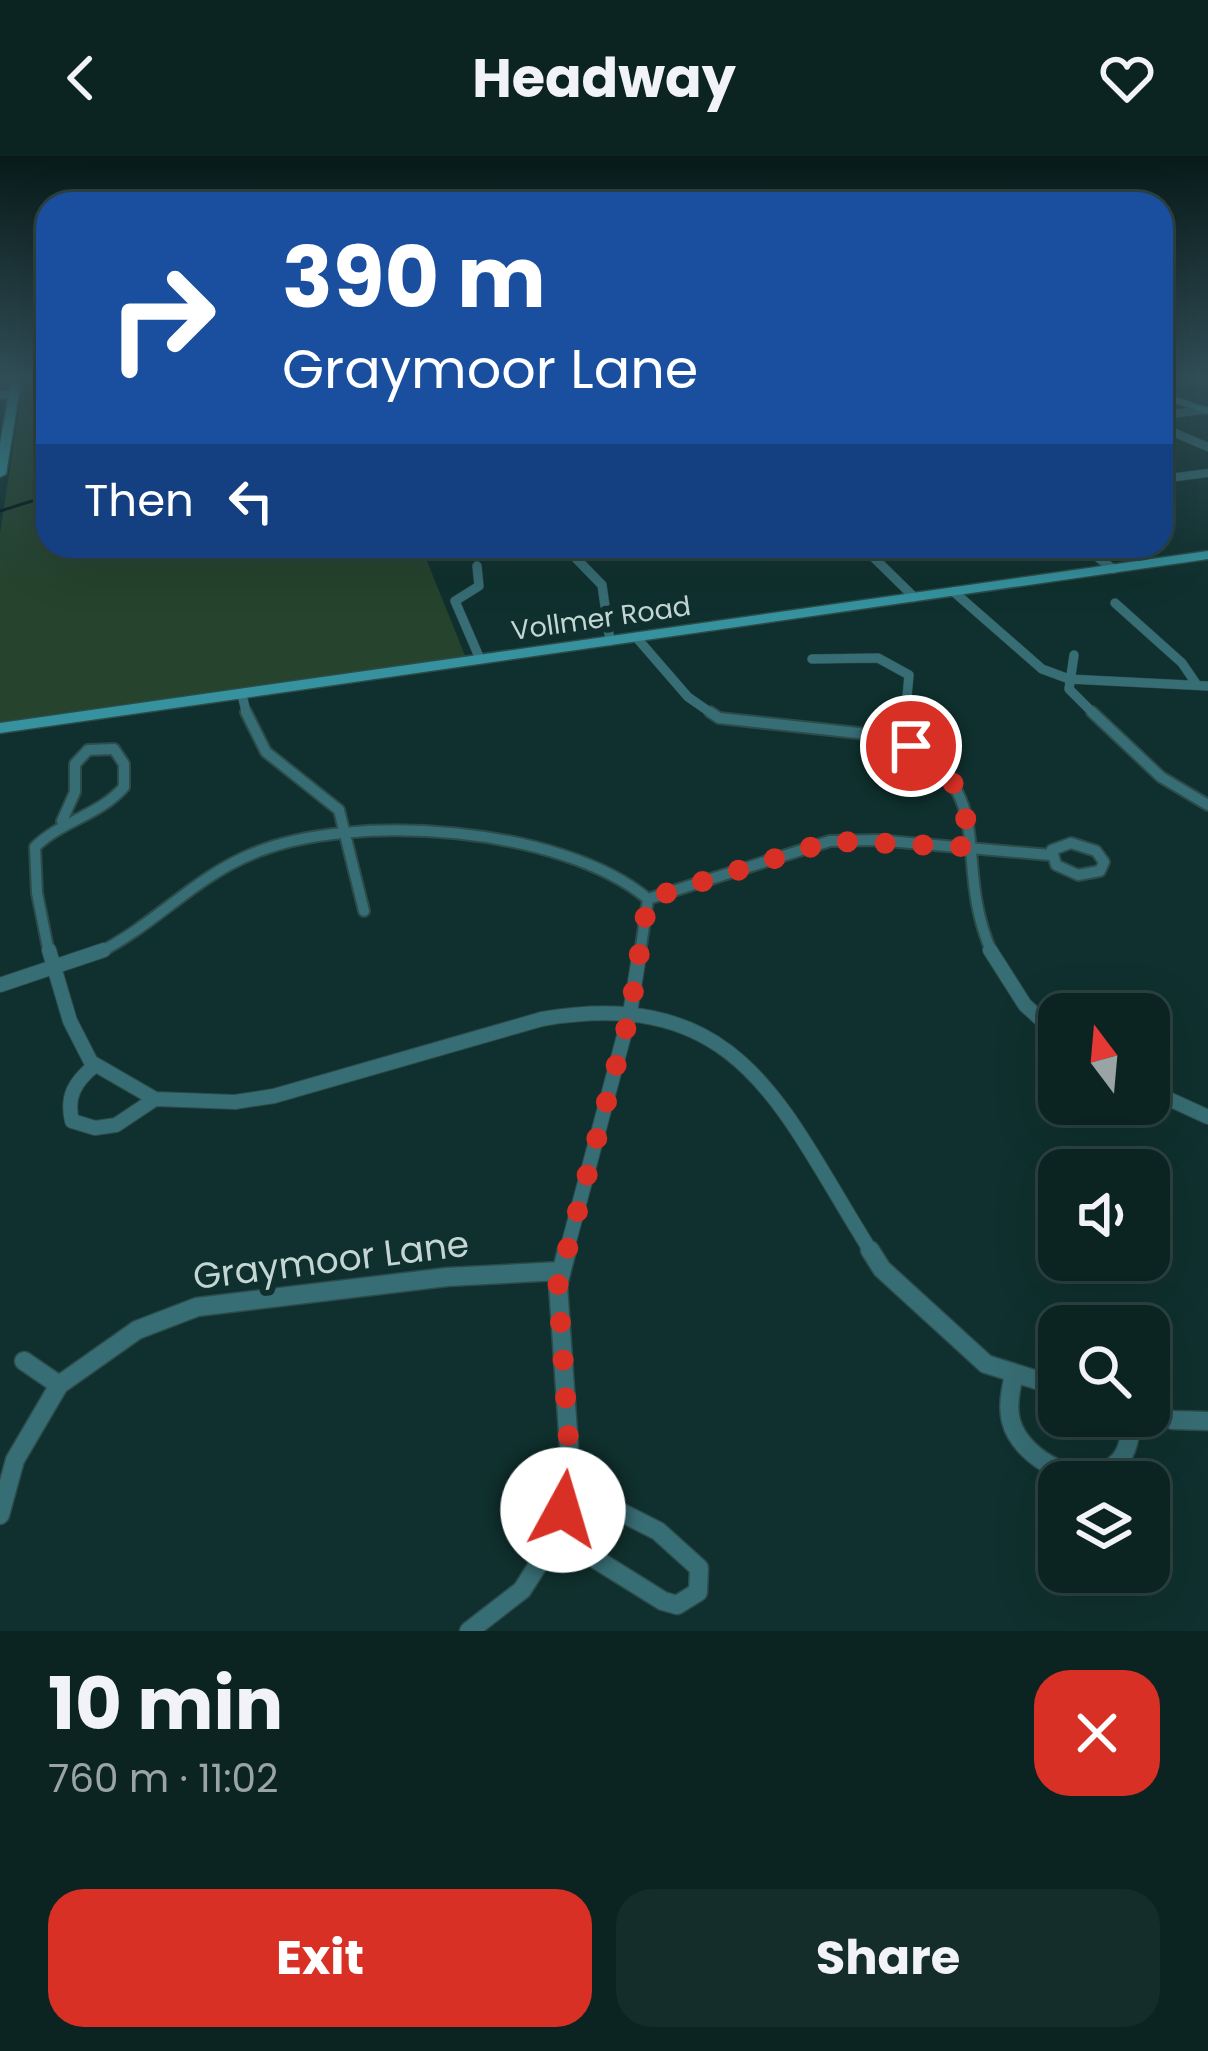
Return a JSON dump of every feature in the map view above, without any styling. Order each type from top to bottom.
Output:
[{"type":"main road","name":"Vollmer Road","points":[[0,728],[1208,555]]},
{"type":"street","points":[[1173,477],[1208,473]]},
{"type":"street","points":[[576,558],[602,585],[610,641]]},
{"type":"street","points":[[874,558],[914,597]]},
{"type":"street","points":[[1099,558],[1113,569]]},
{"type":"street","points":[[477,566],[479,586],[455,601],[480,659]]},
{"type":"street","points":[[954,592],[1042,669],[1069,679],[1203,686]]},
{"type":"street","points":[[1115,603],[1203,686]]},
{"type":"street","points":[[637,637],[688,697],[719,718],[886,736],[918,749],[958,786],[970,847],[970,880],[1000,972],[1038,1021]]},
{"type":"street","points":[[1074,655],[1069,679],[1076,698],[1161,776],[1208,806]]},
{"type":"street","points":[[812,659],[878,658],[909,675],[907,697],[886,736]]},
{"type":"street","points":[[242,695],[253,737],[265,757],[339,810],[364,911]]},
{"type":"street","points":[[62,821],[98,809],[118,796],[124,787],[124,764],[114,749],[88,750],[73,763],[70,776],[75,792],[62,821],[34,847],[33,857],[69,1023],[94,1066],[155,1099],[235,1102],[274,1096],[542,1019],[584,1012],[630,1013],[705,1034],[764,1081],[882,1269],[986,1364],[1038,1381]]},
{"type":"street","points":[[0,985],[56,970],[112,946],[252,854],[344,832],[425,829],[527,848],[609,871],[648,899]]},
{"type":"street","points":[[648,899],[830,841],[1050,855]]},
{"type":"street","points":[[469,1631],[522,1590],[557,1535],[569,1486],[560,1271],[630,1013],[648,899]]},
{"type":"street","points":[[94,1066],[70,1090],[67,1102],[72,1121],[88,1129],[111,1127],[133,1119],[155,1099]]},
{"type":"street","points":[[1170,1100],[1208,1118]]},
{"type":"street","name":"Graymoor Lane","points":[[0,1515],[15,1460],[59,1385],[137,1330],[197,1306],[447,1276],[560,1271]]},
{"type":"street","points":[[24,1361],[59,1385]]},
{"type":"street","points":[[1014,1374],[1008,1398],[1013,1430],[1035,1455],[1058,1469],[1085,1477],[1116,1465],[1129,1437]]},
{"type":"street","points":[[1170,1419],[1208,1421]]},
{"type":"street","points":[[557,1535],[662,1601],[677,1605],[698,1592],[699,1568],[685,1551],[569,1486]]},
{"type":"green space","points":[[13,445],[36,445],[36,558],[426,558],[466,658],[0,723],[0,533]]},
{"type":"waterway","points":[[0,511],[36,500]]},
{"type":"route","points":[[563,1510],[571,1477],[558,1285],[630,1013],[648,899],[830,841],[970,847],[958,786],[944,769],[911,746]]}]
